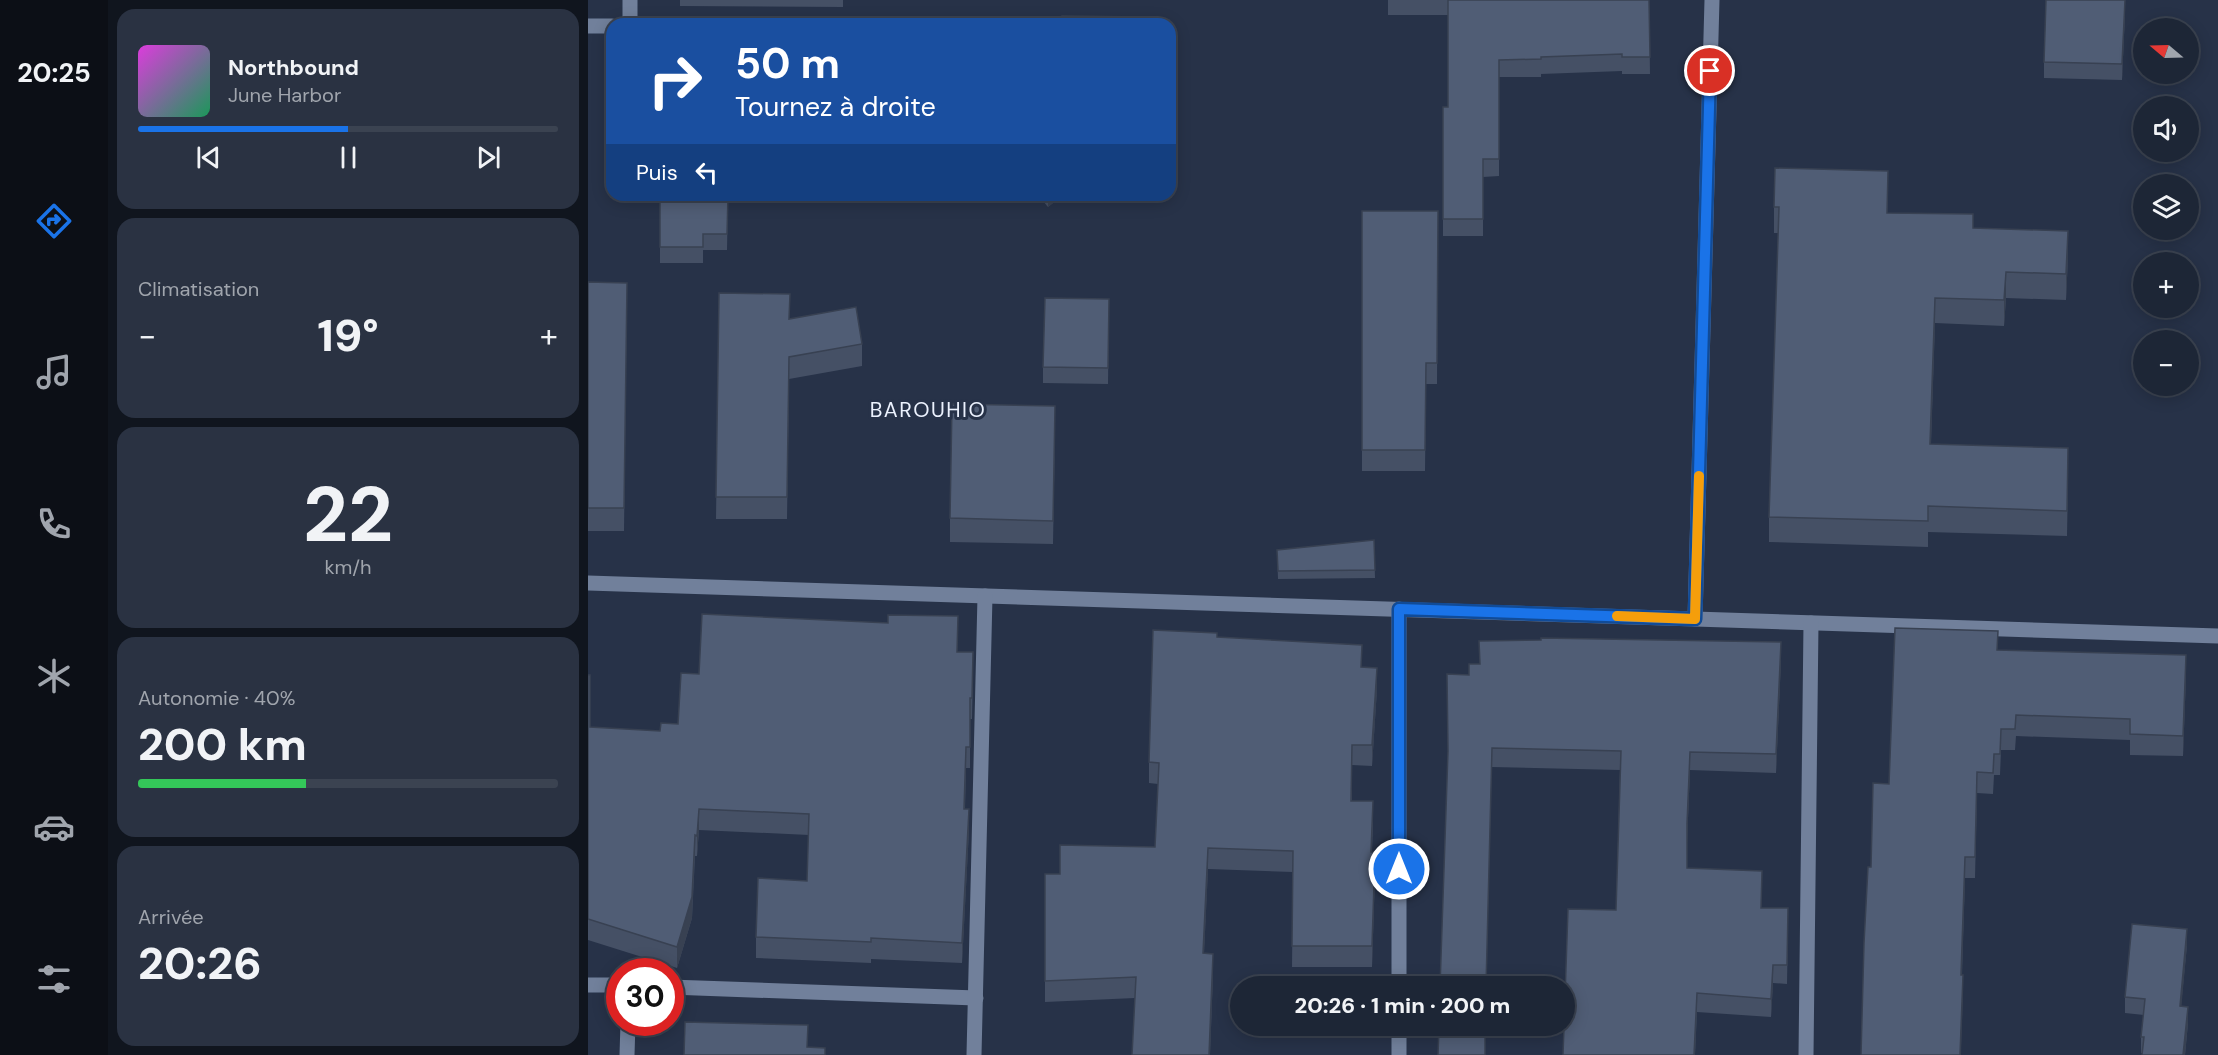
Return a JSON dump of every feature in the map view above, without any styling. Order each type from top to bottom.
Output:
[{"type":"street","points":[[630,0],[630,18]]},
{"type":"street","points":[[1695,619],[1712,0]]},
{"type":"street","points":[[588,26],[606,26]]},
{"type":"street","points":[[588,583],[2218,636]]},
{"type":"street","points":[[974,1055],[985,596]]},
{"type":"street","points":[[1399,609],[1399,976]]},
{"type":"street","points":[[1806,1055],[1811,623]]},
{"type":"street","points":[[588,985],[606,985]]},
{"type":"street","points":[[684,988],[975,998]]},
{"type":"street","points":[[627,1055],[628,1036]]},
{"type":"street","points":[[1399,1036],[1399,1055]]},
{"type":"building","points":[[1448,0],[1649,0],[1650,57],[1622,57],[1622,54],[1499,60],[1499,159],[1483,159],[1483,219],[1443,219],[1443,107],[1448,107]]},
{"type":"building","points":[[2046,0],[2125,0],[2122,64],[2044,62]]},
{"type":"building","points":[[1062,16],[1144,17],[1144,18],[1062,18]]},
{"type":"building","points":[[1775,168],[1888,171],[1887,213],[1973,214],[1973,228],[2068,231],[2066,274],[2006,272],[2004,300],[1935,298],[1930,444],[2068,448],[2067,511],[1928,506],[1928,521],[1769,517],[1779,207],[1774,207]]},
{"type":"building","points":[[660,201],[728,201],[727,234],[703,234],[703,247],[660,247]]},
{"type":"building","points":[[1362,211],[1438,211],[1437,363],[1426,363],[1425,450],[1362,450]]},
{"type":"building","points":[[588,282],[627,283],[624,508],[588,508]]},
{"type":"building","points":[[719,293],[790,294],[789,319],[856,307],[862,344],[789,357],[787,497],[716,497]]},
{"type":"building","points":[[1045,298],[1109,299],[1108,368],[1043,367]]},
{"type":"building","points":[[952,404],[1055,406],[1053,521],[950,518]]},
{"type":"building","points":[[1374,540],[1375,570],[1278,571],[1277,550]]},
{"type":"building","points":[[702,614],[888,623],[888,615],[958,616],[957,652],[973,652],[970,747],[966,747],[964,809],[969,809],[962,943],[871,938],[871,942],[756,937],[758,878],[807,881],[809,814],[699,809],[697,836],[695,835],[692,897],[677,947],[588,919],[588,675],[590,675],[590,727],[660,731],[661,723],[678,724],[681,673],[699,674]]},
{"type":"building","points":[[1895,628],[1998,631],[1997,650],[2186,655],[2183,736],[2130,734],[2130,719],[2016,715],[2015,729],[2001,729],[2000,754],[1994,754],[1993,773],[1977,772],[1975,857],[1965,857],[1960,1055],[1861,1055],[1864,943],[1868,867],[1871,867],[1873,783],[1889,784]]},
{"type":"building","points":[[1153,630],[1217,633],[1217,637],[1362,645],[1361,667],[1377,668],[1372,745],[1352,745],[1351,801],[1373,801],[1371,852],[1375,852],[1372,946],[1292,946],[1293,851],[1208,848],[1203,953],[1213,954],[1209,1055],[1132,1055],[1136,977],[1045,981],[1045,874],[1060,874],[1060,845],[1155,847],[1159,763],[1149,762]]},
{"type":"building","points":[[1541,638],[1781,642],[1776,754],[1690,752],[1687,868],[1762,871],[1761,908],[1788,908],[1787,965],[1773,965],[1771,999],[1697,993],[1694,1055],[1563,1055],[1564,1036],[1575,1036],[1575,976],[1566,976],[1568,909],[1616,910],[1621,751],[1492,748],[1486,976],[1440,976],[1448,751],[1447,674],[1469,675],[1469,664],[1480,664],[1479,641],[1541,640]]},
{"type":"building","points":[[2132,924],[2187,929],[2180,1006],[2188,1007],[2183,1055],[2142,1055],[2144,1037],[2141,1037],[2145,999],[2125,997]]},
{"type":"building","points":[[685,1022],[808,1025],[807,1047],[825,1048],[825,1055],[684,1055]]},
{"type":"building","points":[[1439,1036],[1485,1036],[1485,1055],[1438,1055]]},
{"type":"slow traffic","points":[[1617,616],[1695,619],[1699,476]]},
{"type":"district","name":"BAROUHIO","points":[[928,410]]},
{"type":"route","points":[[1399,869],[1399,609],[1695,619],[1710,71]]}]
